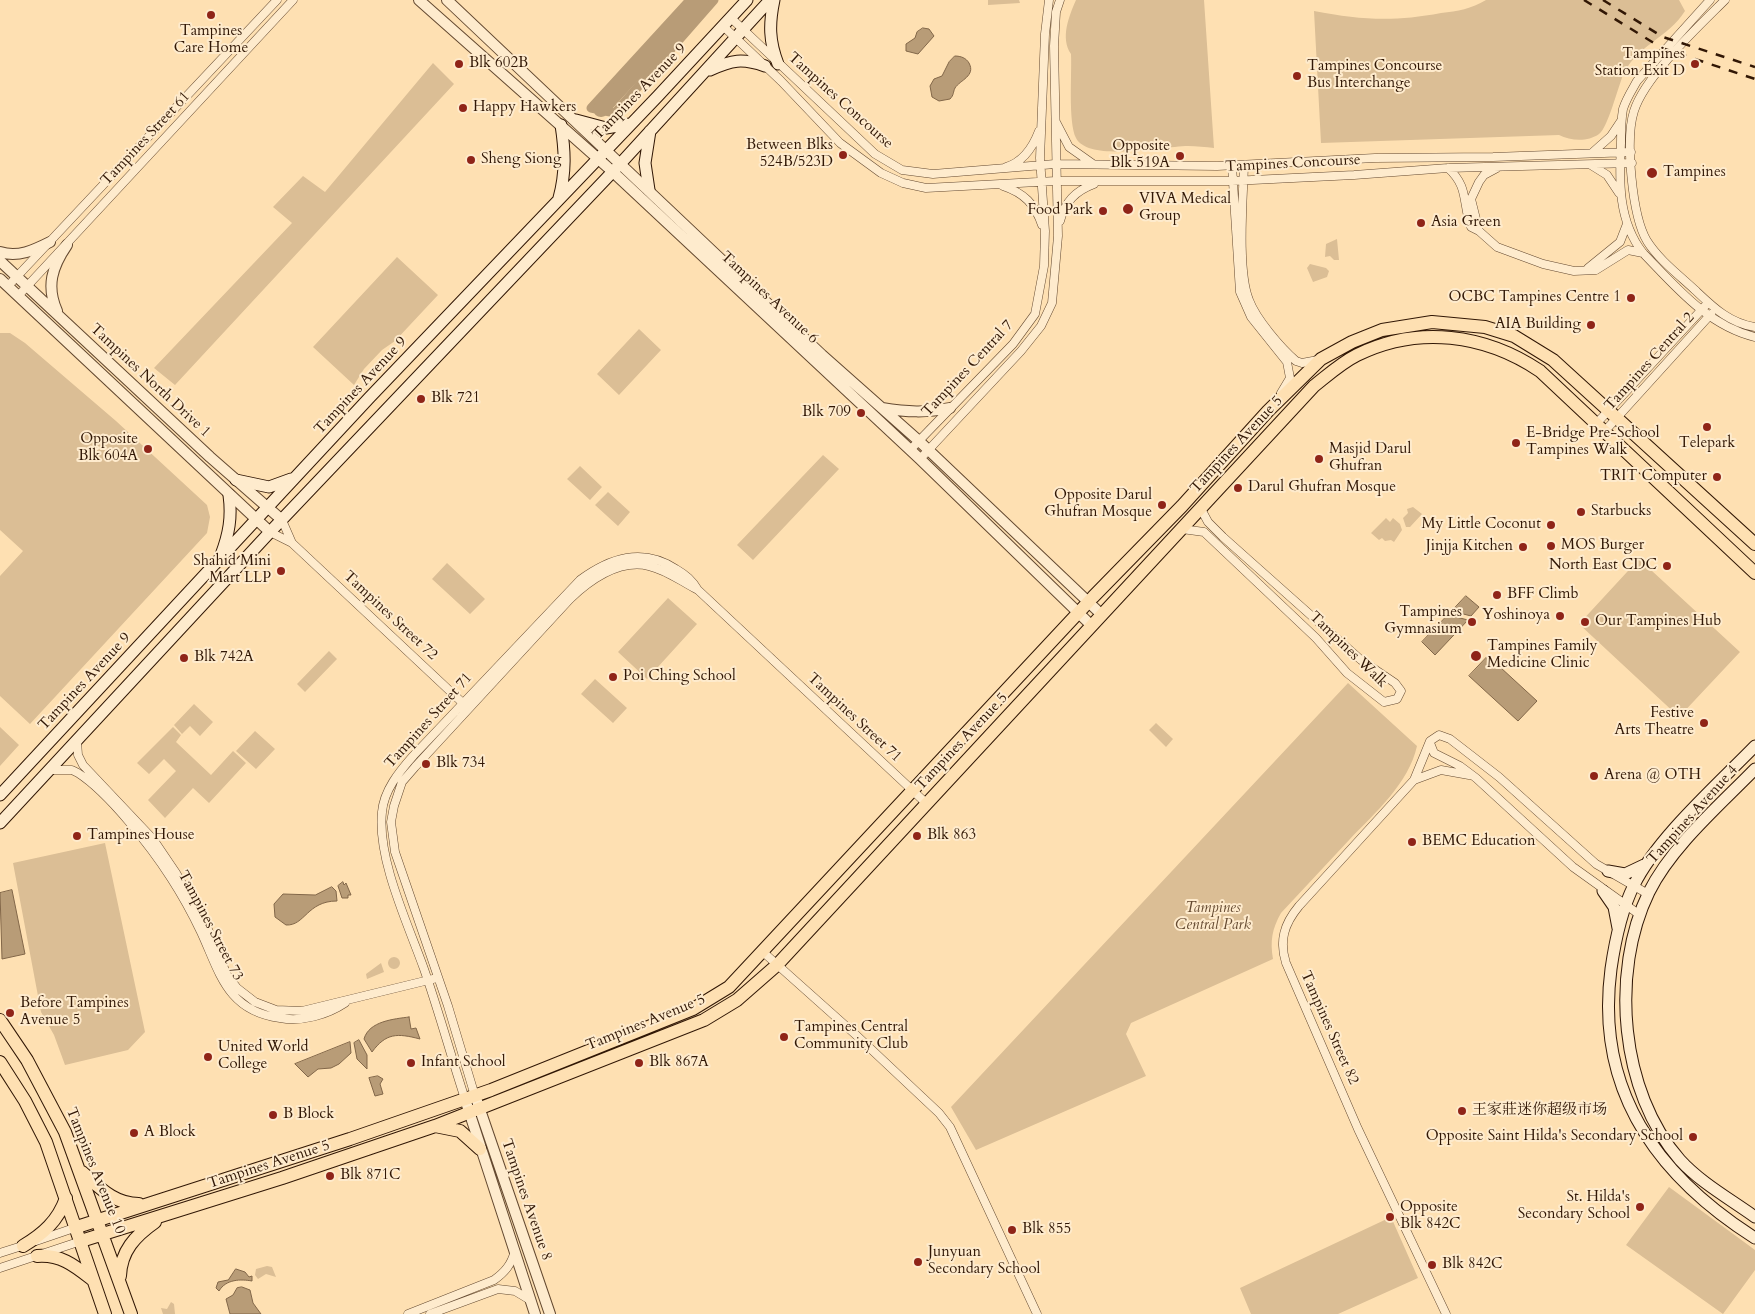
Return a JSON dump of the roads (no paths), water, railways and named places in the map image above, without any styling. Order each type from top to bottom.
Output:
[{"type":"main road","name":"Tampines Avenue 9","points":[[0,795],[297,476],[606,149],[632,124],[747,0]]},
{"type":"main road","points":[[0,823],[270,532],[613,172],[770,0]]},
{"type":"main road","points":[[774,0],[769,31],[770,43],[778,64]]},
{"type":"main road","points":[[705,72],[730,61],[754,62],[765,66]]},
{"type":"main road","points":[[576,120],[606,128],[632,124]]},
{"type":"main road","points":[[558,200],[565,177],[565,154],[561,125]]},
{"type":"main road","points":[[649,190],[645,163],[650,130]]},
{"type":"main road","name":"Tampines Avenue 5","points":[[81,1241],[282,1178],[435,1126],[472,1104],[693,1009],[729,987],[1088,602],[1182,506],[1268,411],[1321,359],[1352,342],[1382,330],[1406,324],[1432,322],[1485,327],[1514,336],[1553,360],[1755,544]]},
{"type":"main road","name":"Tampines Avenue 5","points":[[77,1227],[472,1104],[704,1020],[737,1000],[777,965],[1314,386],[1340,365],[1357,355],[1379,346],[1430,336],[1466,339],[1513,355],[1540,371],[1755,573]]},
{"type":"main road","points":[[236,480],[269,487],[297,476]]},
{"type":"main road","points":[[219,561],[229,531],[232,511],[230,495]]},
{"type":"main road","points":[[1182,506],[1192,505],[1201,508]]},
{"type":"main road","name":"Tampines Avenue 4","points":[[1755,746],[1662,844],[1647,863],[1625,906],[1618,932],[1610,980],[1610,1033],[1619,1074],[1632,1111],[1645,1136],[1677,1176],[1695,1194],[1755,1238]]},
{"type":"main road","name":"Tampines Avenue 4","points":[[1755,768],[1681,847],[1663,870],[1648,894],[1640,915],[1632,948],[1625,1000],[1626,1028],[1641,1091],[1658,1131],[1681,1160],[1699,1177],[1755,1217]]},
{"type":"main road","points":[[1608,872],[1631,873],[1647,863]]},
{"type":"main road","points":[[1603,891],[1614,907],[1618,932]]},
{"type":"main road","name":"Tampines Avenue 10","points":[[0,1020],[27,1060],[48,1099],[80,1170],[132,1314]]},
{"type":"main road","points":[[0,1062],[26,1101],[46,1142],[77,1227],[105,1314]]},
{"type":"main road","points":[[435,1126],[460,1131],[480,1149]]},
{"type":"main road","points":[[80,1170],[106,1194],[119,1202],[146,1204]]},
{"type":"main road","points":[[23,1246],[46,1231],[60,1214],[66,1198]]},
{"type":"main road","points":[[120,1280],[121,1264],[131,1244],[141,1232],[165,1215]]},
{"type":"main road","points":[[37,1256],[51,1254],[69,1261],[93,1280]]},
{"type":"street","name":"Tampines Street 61","points":[[8,286],[277,0]]},
{"type":"street","name":"Tampines Street 61","points":[[18,296],[293,0]]},
{"type":"street","name":"Tampines Avenue 6","points":[[419,0],[598,158],[920,459],[1092,626]]},
{"type":"street","name":"Tampines Avenue 6","points":[[447,0],[576,120],[822,355],[929,450],[1102,615]]},
{"type":"street","name":"Tampines Central 7","points":[[910,450],[1013,344],[1035,314],[1044,266],[1045,232],[1041,165],[1046,18],[1049,0]]},
{"type":"street","name":"Tampines Central 7","points":[[920,459],[993,382],[1041,326],[1052,303],[1056,280],[1058,231],[1054,118],[1056,12],[1060,0]]},
{"type":"street","points":[[1714,12],[1706,1],[1637,81],[1624,108],[1622,119],[1620,195],[1627,224],[1636,244],[1643,253],[1709,317],[1736,332],[1755,337]]},
{"type":"street","points":[[1721,1],[1714,12],[1665,64],[1645,90],[1634,110],[1631,126],[1634,201],[1647,241],[1656,254],[1716,309],[1738,323],[1755,327]]},
{"type":"street","name":"Tampines Concourse","points":[[727,22],[778,64],[875,154],[902,170],[933,174],[992,171],[1055,164],[1232,166],[1375,158],[1503,157],[1593,152],[1632,152]]},
{"type":"street","name":"Tampines Concourse","points":[[727,22],[740,34],[765,66],[840,142],[881,173],[903,183],[926,188],[1056,181],[1232,181],[1448,168],[1632,163]]},
{"type":"street","points":[[1054,118],[1069,147],[1095,165]]},
{"type":"street","points":[[1593,152],[1611,136],[1622,119]]},
{"type":"street","name":"Tampines Central 7","points":[[992,171],[1020,160],[1034,144],[1042,123]]},
{"type":"street","points":[[1244,165],[1244,269],[1249,302],[1256,314],[1296,361],[1302,363],[1321,359]]},
{"type":"street","points":[[1591,165],[1607,175],[1620,195]]},
{"type":"street","points":[[1232,166],[1240,292],[1251,317],[1287,362],[1289,372],[1286,385],[1268,411]]},
{"type":"street","points":[[1479,230],[1471,200],[1475,187],[1484,175],[1499,167]]},
{"type":"street","points":[[1448,168],[1457,176],[1463,186],[1465,211],[1471,227],[1479,230],[1497,247],[1518,256],[1560,269],[1574,271],[1588,268],[1596,270],[1628,250],[1643,253]]},
{"type":"street","name":"Tampines Central 7","points":[[1058,231],[1065,205],[1071,197],[1085,187],[1100,182]]},
{"type":"street","name":"Tampines Concourse","points":[[996,184],[1021,194],[1032,203],[1045,232]]},
{"type":"street","points":[[1588,268],[1620,242],[1627,224]]},
{"type":"street","points":[[0,252],[16,254],[29,252],[50,242]]},
{"type":"street","points":[[58,315],[52,300],[50,281],[54,267],[66,245]]},
{"type":"street","name":"Tampines North Drive 1","points":[[0,261],[236,480],[282,520]]},
{"type":"street","name":"Tampines North Drive 1","points":[[0,279],[270,532]]},
{"type":"street","name":"Tampines Central 2","points":[[1600,428],[1708,302]]},
{"type":"street","name":"Tampines Central 2","points":[[1600,428],[1716,309]]},
{"type":"street","points":[[881,408],[910,413],[928,413],[950,408]]},
{"type":"street","name":"Tampines Walk","points":[[1182,529],[1204,532],[1316,638],[1362,686],[1384,702],[1397,699],[1401,691],[1395,683],[1368,666],[1223,537],[1208,522],[1201,508]]},
{"type":"street","name":"Tampines Street 72","points":[[282,520],[292,543]]},
{"type":"street","name":"Tampines Street 72","points":[[270,532],[292,543],[465,706]]},
{"type":"street","name":"Tampines Street 71","points":[[472,1104],[386,858],[382,811],[387,794],[398,773],[570,599],[598,576],[616,569],[648,565],[666,572],[698,590],[927,804]]},
{"type":"street","name":"Tampines Street 71","points":[[465,706],[402,782],[391,822],[395,852],[437,979],[448,1006],[472,1104]]},
{"type":"street","points":[[1430,741],[1440,735],[1450,739],[1499,777],[1572,844],[1608,872],[1648,894]]},
{"type":"street","name":"Tampines Street 73","points":[[76,741],[78,755],[83,765],[153,839],[176,873],[207,927],[227,975],[241,992],[266,1008],[302,1011],[437,979]]},
{"type":"street","name":"Tampines Street 82","points":[[1430,741],[1434,753],[1455,763],[1476,778],[1573,867],[1603,891],[1640,915]]},
{"type":"street","name":"Tampines Street 82","points":[[1430,741],[1414,780],[1292,914],[1284,932],[1282,948],[1286,963],[1358,1130],[1446,1314]]},
{"type":"street","name":"Tampines Street 73","points":[[49,770],[72,770],[78,773],[123,816],[170,877],[200,930],[216,971],[224,985],[240,1002],[263,1015],[288,1020],[322,1014],[350,1001]]},
{"type":"street","name":"Tampines Street 82","points":[[1414,780],[1441,770],[1458,772],[1476,778]]},
{"type":"street","points":[[763,952],[856,1034],[939,1113],[950,1127],[1037,1314]]},
{"type":"street","name":"Tampines Avenue 8","points":[[472,1104],[480,1149],[535,1314]]},
{"type":"street","name":"Tampines Avenue 8","points":[[472,1104],[550,1314]]},
{"type":"street","points":[[0,1253],[77,1227]]},
{"type":"street","points":[[0,1268],[81,1241]]},
{"type":"street","points":[[408,1314],[473,1289],[504,1273],[511,1263],[515,1251]]},
{"type":"street","points":[[473,1289],[476,1297]]},
{"type":"street","points":[[430,1314],[498,1289],[515,1290],[530,1300]]},
{"type":"waterway","points":[[690,0],[591,108],[615,113],[714,0]]},
{"type":"waterway","points":[[601,109],[701,0]]},
{"type":"railway","points":[[1584,0],[1662,48],[1755,79]]},
{"type":"railway","points":[[1603,0],[1663,37],[1755,67]]},
{"type":"place","name":"Tampines Care Home","points":[[211,15]]},
{"type":"place","name":"Blk 602B","points":[[459,64]]},
{"type":"place","name":"Tampines Station Exit D","points":[[1695,64]]},
{"type":"place","name":"Tampines Concourse Bus Interchange","points":[[1297,76]]},
{"type":"place","name":"Happy Hawkers","points":[[463,108]]},
{"type":"place","name":"Between Blks 524B/523D","points":[[843,155]]},
{"type":"place","name":"Opposite Blk 519A","points":[[1180,156]]},
{"type":"place","name":"Sheng Siong","points":[[471,160]]},
{"type":"place","name":"Tampines","points":[[1652,173]]},
{"type":"place","name":"VIVA Medical Group","points":[[1128,209]]},
{"type":"place","name":"Food Park","points":[[1103,211]]},
{"type":"place","name":"Asia Green","points":[[1421,223]]},
{"type":"place","name":"OCBC Tampines Centre 1","points":[[1631,298]]},
{"type":"place","name":"AIA Building","points":[[1591,325]]},
{"type":"place","name":"Blk 721","points":[[421,399]]},
{"type":"place","name":"Blk 709","points":[[861,413]]},
{"type":"place","name":"Telepark","points":[[1707,427]]},
{"type":"place","name":"E-Bridge Pre-School Tampines Walk","points":[[1516,443]]},
{"type":"place","name":"Opposite Blk 604A","points":[[148,449]]},
{"type":"place","name":"Masjid Darul Ghufran","points":[[1319,459]]},
{"type":"place","name":"TRIT Computer","points":[[1717,477]]},
{"type":"place","name":"Darul Ghufran Mosque","points":[[1238,488]]},
{"type":"place","name":"Opposite Darul Ghufran Mosque","points":[[1162,505]]},
{"type":"place","name":"Starbucks","points":[[1581,512]]},
{"type":"place","name":"My Little Coconut","points":[[1551,525]]},
{"type":"place","name":"MOS Burger","points":[[1551,546]]},
{"type":"place","name":"Jinjja Kitchen","points":[[1523,547]]},
{"type":"place","name":"North East CDC","points":[[1667,566]]},
{"type":"place","name":"Shahid Mini Mart LLP","points":[[281,571]]},
{"type":"place","name":"BFF Climb","points":[[1497,595]]},
{"type":"place","name":"Yoshinoya","points":[[1560,616]]},
{"type":"place","name":"Tampines Gymnasium","points":[[1472,622]]},
{"type":"place","name":"Our Tampines Hub","points":[[1585,622]]},
{"type":"place","name":"Tampines Family Medicine Clinic","points":[[1476,656]]},
{"type":"place","name":"Blk 742A","points":[[184,658]]},
{"type":"place","name":"Poi Ching School","points":[[613,677]]},
{"type":"place","name":"Festive Arts Theatre","points":[[1704,723]]},
{"type":"place","name":"Blk 734","points":[[426,764]]},
{"type":"place","name":"Arena @ OTH","points":[[1594,776]]},
{"type":"place","name":"Tampines House","points":[[77,836]]},
{"type":"place","name":"Blk 863","points":[[917,836]]},
{"type":"place","name":"BEMC Education","points":[[1412,842]]},
{"type":"place","name":"Before Tampines Avenue 5","points":[[10,1013]]},
{"type":"place","name":"Tampines Central Community Club","points":[[784,1037]]},
{"type":"place","name":"United World College","points":[[208,1057]]},
{"type":"place","name":"Infant School","points":[[411,1063]]},
{"type":"place","name":"Blk 867A","points":[[639,1063]]},
{"type":"place","name":"王家莊迷你超级市场","points":[[1462,1111]]},
{"type":"place","name":"B Block","points":[[273,1115]]},
{"type":"place","name":"A Block","points":[[134,1133]]},
{"type":"place","name":"Opposite Saint Hilda's Secondary School","points":[[1693,1137]]},
{"type":"place","name":"Blk 871C","points":[[330,1176]]},
{"type":"place","name":"St. Hilda's Secondary School","points":[[1640,1207]]},
{"type":"place","name":"Opposite Blk 842C","points":[[1390,1217]]},
{"type":"place","name":"Blk 855","points":[[1012,1230]]},
{"type":"place","name":"Junyuan Secondary School","points":[[918,1262]]},
{"type":"place","name":"Blk 842C","points":[[1432,1265]]},
{"type":"park label","name":"Tampines Central Park","points":[[1213,918]]}]
